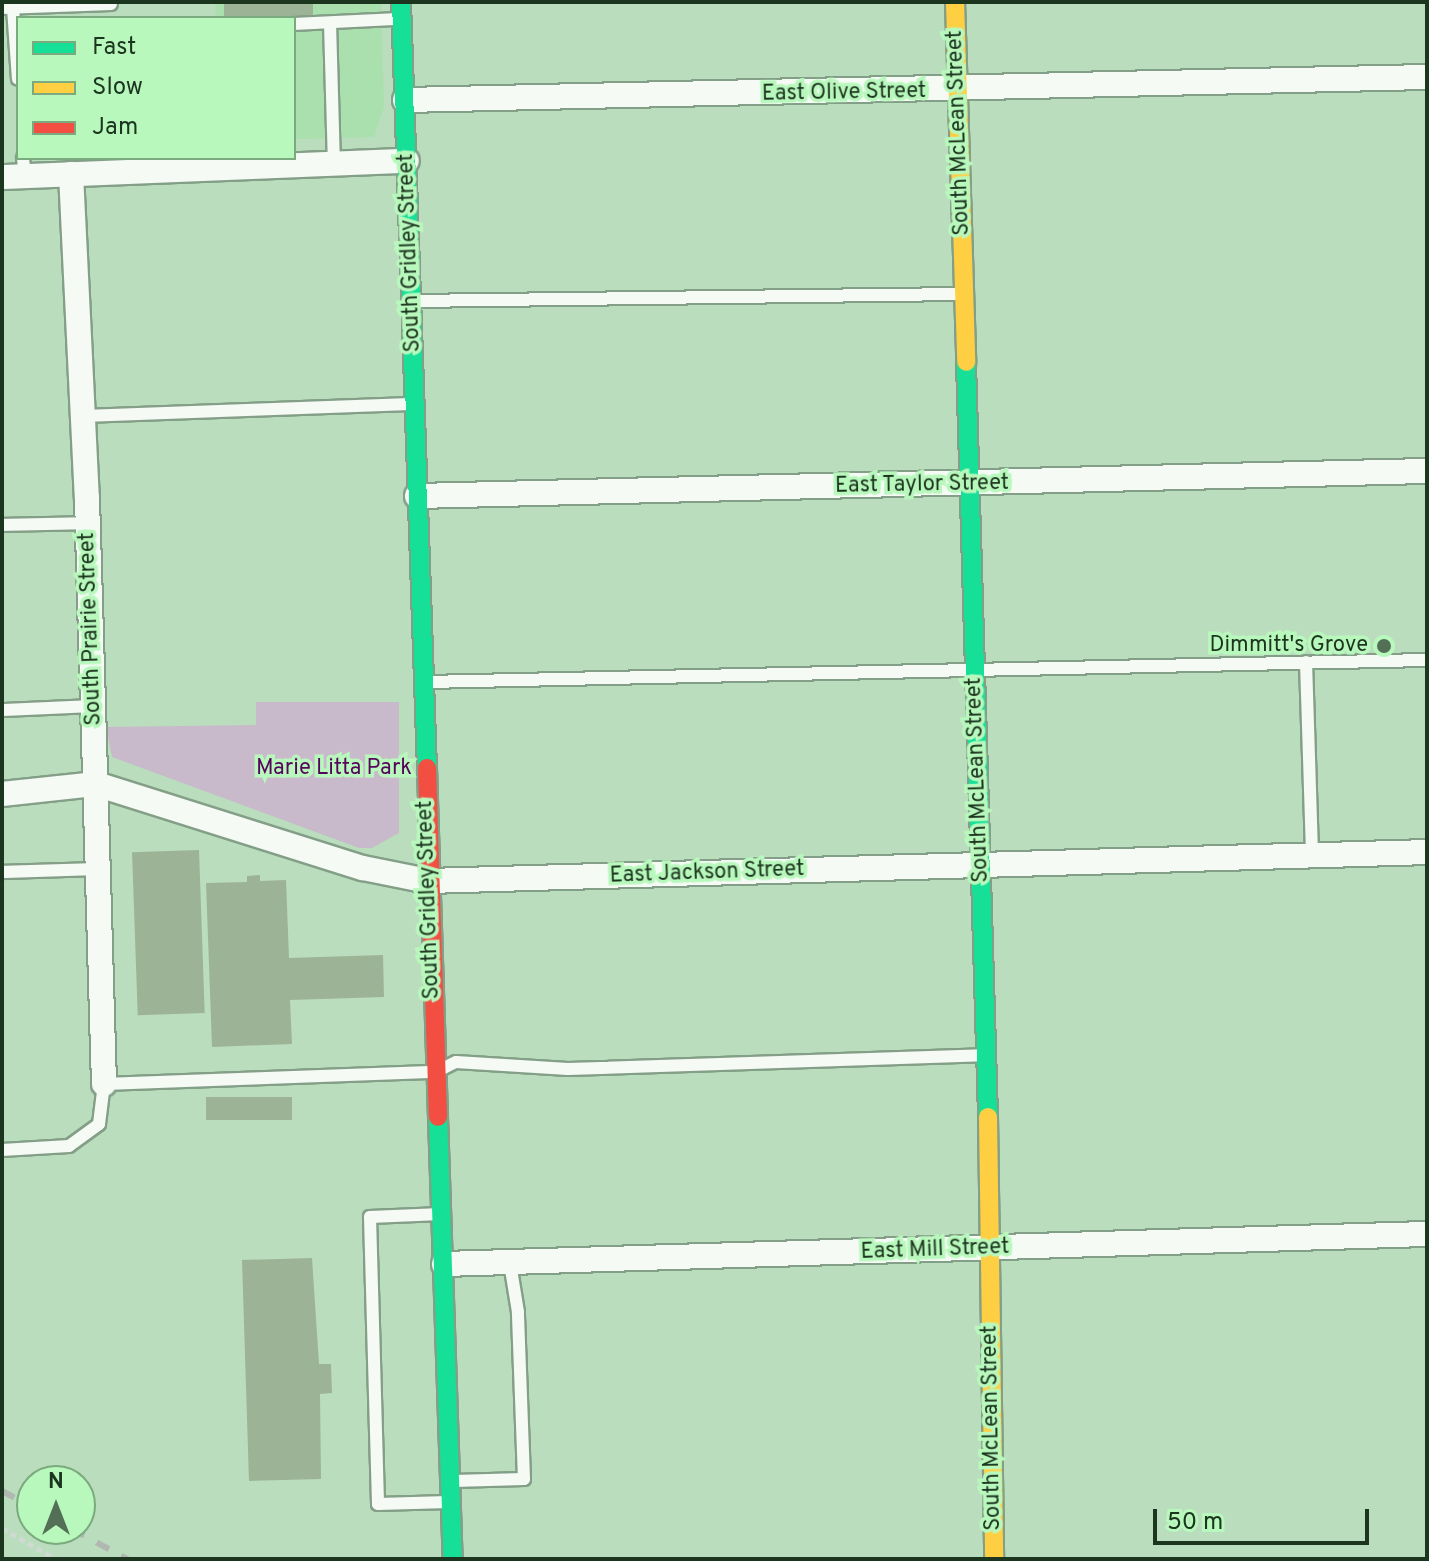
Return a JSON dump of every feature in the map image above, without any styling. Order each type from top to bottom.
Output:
[{"type":"street","name":"South McLean Street","points":[[955,2],[987,1056],[994,1559]]},
{"type":"street","name":"South Gridley Street","points":[[401,11],[453,1559]]},
{"type":"street","name":"East Olive Street","points":[[405,100],[958,91],[1427,77]]},
{"type":"street","points":[[17,170],[71,174],[262,162],[334,165],[407,161]]},
{"type":"street","name":"South Prairie Street","points":[[71,174],[88,523],[104,1084]]},
{"type":"street","name":"East Taylor Street","points":[[417,496],[1427,471]]},
{"type":"street","name":"East Jackson Street","points":[[2,794],[96,784],[363,868],[428,881],[1427,852]]},
{"type":"street","name":"East Mill Street","points":[[444,1264],[1427,1234]]},
{"type":"lane","points":[[16,65],[8,8],[111,4]]},
{"type":"lane","points":[[296,24],[330,23],[401,11]]},
{"type":"lane","points":[[330,23],[334,165]]},
{"type":"lane","points":[[412,301],[964,294]]},
{"type":"lane","points":[[83,416],[415,403]]},
{"type":"lane","points":[[2,525],[88,523]]},
{"type":"lane","points":[[422,682],[1427,660]]},
{"type":"lane","points":[[1306,662],[1312,855]]},
{"type":"lane","points":[[2,710],[93,706]]},
{"type":"lane","points":[[2,872],[99,869]]},
{"type":"lane","points":[[2,1150],[69,1146],[99,1124],[104,1084],[436,1072],[456,1062],[568,1069],[987,1056]]},
{"type":"lane","points":[[442,1214],[370,1217],[378,1504],[452,1502]]},
{"type":"lane","points":[[451,1481],[524,1479],[518,1312],[510,1263]]},
{"type":"path","points":[[2,1528],[56,1559]]},
{"type":"shaded area","points":[[215,2],[381,2],[384,107],[374,137],[296,139],[296,16],[216,16]]},
{"type":"green space","name":"Marie Litta Park","points":[[256,702],[399,702],[399,833],[372,848],[359,848],[112,757],[106,727],[256,725]]},
{"type":"building","points":[[224,2],[313,2],[313,18],[224,16]]},
{"type":"building","points":[[199,850],[205,1013],[138,1015],[132,852]]},
{"type":"building","points":[[260,875],[260,881],[286,880],[289,958],[383,955],[384,997],[290,1000],[292,1044],[212,1047],[206,883],[247,882],[247,876]]},
{"type":"building","points":[[206,1097],[292,1097],[292,1120],[206,1120]]},
{"type":"building","points":[[312,1258],[319,1364],[331,1364],[332,1393],[320,1394],[321,1479],[249,1481],[242,1260]]},
{"type":"railway","points":[[2,1491],[16,1498]]},
{"type":"railway","points":[[96,1542],[127,1559]]},
{"type":"traffic: fast","points":[[401,2],[427,768]]},
{"type":"traffic: fast","points":[[966,362],[988,1117]]},
{"type":"traffic: fast","points":[[438,1117],[453,1559]]},
{"type":"traffic: slow","points":[[955,2],[966,362]]},
{"type":"traffic: slow","points":[[988,1117],[994,1559]]},
{"type":"traffic: jam","points":[[427,768],[438,1117]]},
{"type":"place","name":"Dimmitt's Grove","points":[[1384,646]]}]
